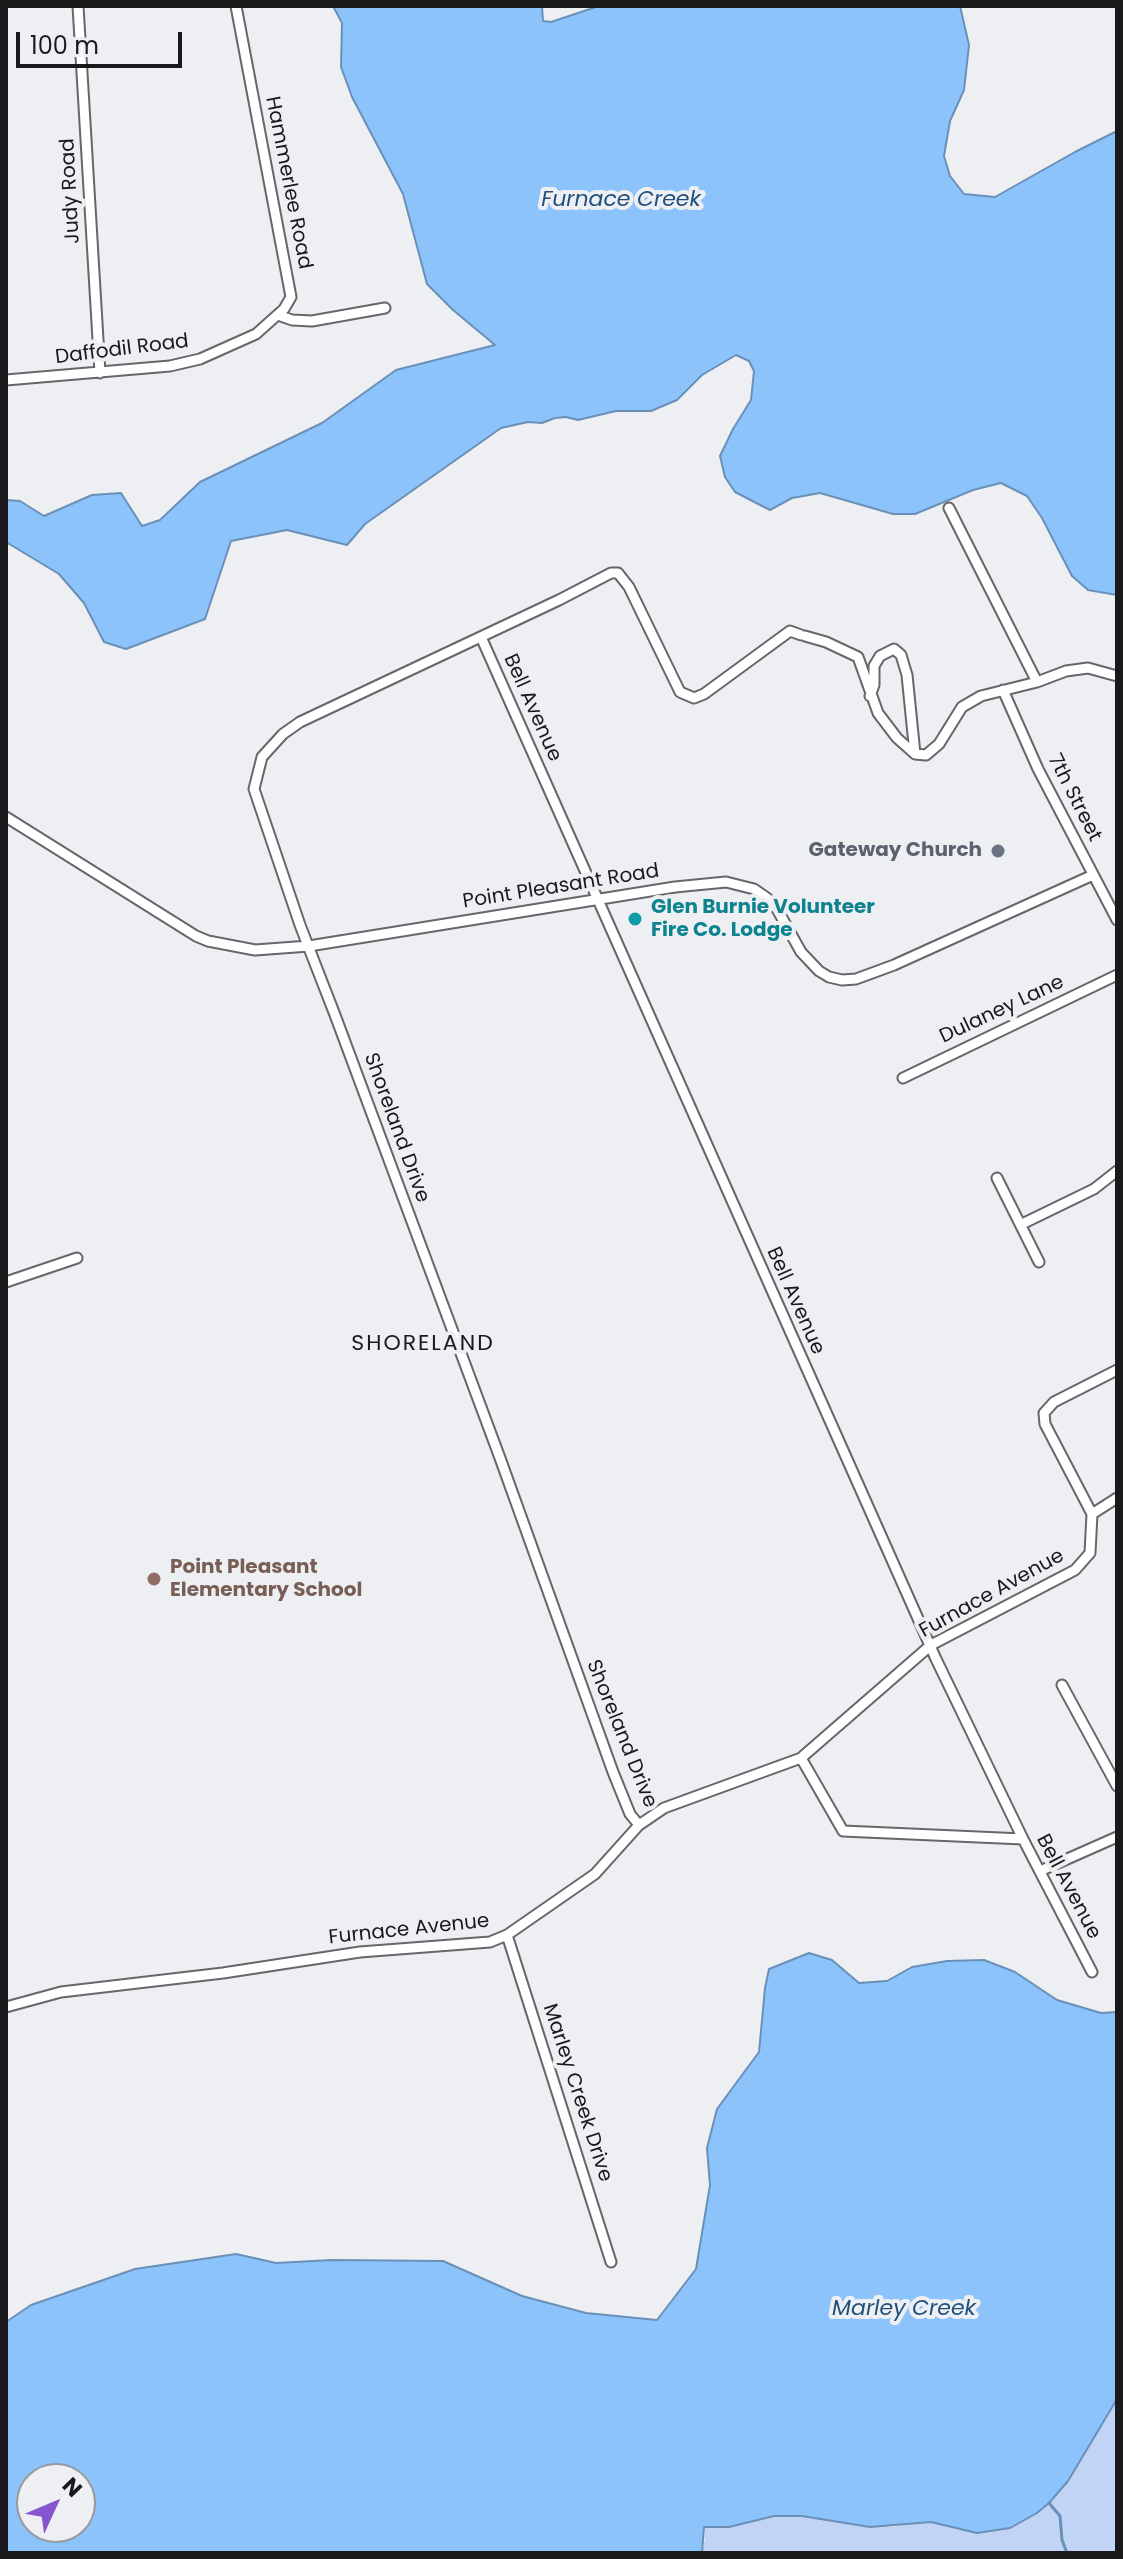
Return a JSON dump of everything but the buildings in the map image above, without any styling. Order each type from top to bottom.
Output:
[{"type":"street","name":"Judy Road","points":[[78,6],[100,373]]},
{"type":"street","name":"Hammerlee Road","points":[[236,6],[291,297],[278,315]]},
{"type":"street","points":[[278,315],[292,320],[312,321],[385,308]]},
{"type":"street","name":"Daffodil Road","points":[[6,380],[170,366],[200,359],[256,334],[278,315]]},
{"type":"street","points":[[949,508],[1037,682]]},
{"type":"street","name":"Shoreland Drive","points":[[639,1825],[630,1814],[613,1772],[500,1458],[270,840],[254,789],[262,757],[283,734],[300,722],[611,573],[618,573],[629,587],[680,692],[694,698],[704,694],[790,631],[826,642],[858,657],[870,696]]},
{"type":"street","name":"Bell Avenue","points":[[481,637],[936,1659],[1023,1839],[1092,1972]]},
{"type":"street","points":[[915,754],[907,675],[901,655],[894,649],[880,656],[874,666],[874,685],[870,696],[878,713],[897,738],[915,754],[926,755],[939,744],[962,707],[981,696],[1066,671],[1088,668],[1117,676]]},
{"type":"street","name":"7th Street","points":[[1003,690],[1038,769],[1117,920]]},
{"type":"street","name":"Point Pleasant Road","points":[[6,817],[208,941],[255,950],[309,946],[599,899],[726,882],[754,889],[777,909],[807,961],[829,977],[856,979],[894,965],[1093,875]]},
{"type":"street","name":"Dulaney Lane","points":[[903,1078],[1117,975]]},
{"type":"street","points":[[1022,1224],[1094,1189],[1117,1171]]},
{"type":"street","points":[[997,1178],[1039,1262]]},
{"type":"street","points":[[6,1282],[77,1258]]},
{"type":"street","points":[[1117,1370],[1054,1402],[1044,1413],[1045,1424],[1092,1514],[1117,1498]]},
{"type":"street","name":"Furnace Avenue","points":[[6,2007],[61,1992],[223,1973],[360,1952],[490,1942],[507,1935],[595,1874],[639,1825],[664,1808],[801,1758],[931,1645],[1075,1570],[1090,1553],[1092,1514]]},
{"type":"street","points":[[1062,1685],[1117,1786]]},
{"type":"street","points":[[801,1758],[843,1831],[1023,1839]]},
{"type":"street","points":[[1040,1871],[1117,1837]]},
{"type":"street","name":"Marley Creek Drive","points":[[507,1935],[611,2262]]},
{"type":"shaded area","points":[[1117,2399],[1117,2553],[702,2553],[704,2526],[729,2527],[774,2516],[802,2516],[893,2527],[918,2522],[1024,2521],[1049,2503]]},
{"type":"water","name":"Furnace Creek","points":[[333,6],[542,6],[543,21],[551,22],[599,6],[960,6],[969,45],[964,90],[950,121],[944,156],[950,176],[964,194],[995,197],[1117,131],[1117,595],[1088,590],[1072,576],[1027,496],[1001,483],[973,490],[915,514],[893,514],[820,493],[792,498],[770,510],[735,492],[725,477],[720,456],[751,400],[754,371],[749,361],[736,355],[702,375],[677,400],[651,411],[616,411],[578,420],[555,418],[542,423],[528,422],[501,428],[365,524],[347,545],[287,530],[231,541],[205,619],[126,649],[104,642],[84,603],[59,574],[6,542],[6,500],[20,501],[44,516],[92,495],[121,493],[142,526],[160,520],[200,482],[322,423],[396,370],[495,345],[427,284],[403,194],[352,97],[341,67],[342,23]]},
{"type":"water","name":"Marley Creek","points":[[809,1953],[832,1960],[859,1983],[887,1981],[912,1967],[947,1961],[984,1960],[1015,1972],[1057,2000],[1101,2013],[1117,2012],[1117,2399],[1068,2481],[1037,2513],[1010,2528],[977,2533],[931,2522],[870,2527],[802,2516],[774,2516],[729,2527],[704,2527],[702,2553],[6,2553],[6,2322],[31,2305],[135,2269],[236,2254],[276,2263],[443,2261],[522,2296],[586,2313],[657,2320],[696,2269],[710,2185],[707,2148],[717,2109],[759,2052],[769,1969]]},
{"type":"waterway","points":[[1049,2503],[1060,2516],[1062,2540],[1067,2553]]},
{"type":"place","name":"Gateway Church","points":[[998,851]]},
{"type":"place","name":"Glen Burnie Volunteer Fire Co. Lodge","points":[[635,919]]},
{"type":"place","name":"Point Pleasant Elementary School","points":[[154,1579]]},
{"type":"district","name":"SHORELAND","points":[[423,1344]]}]
